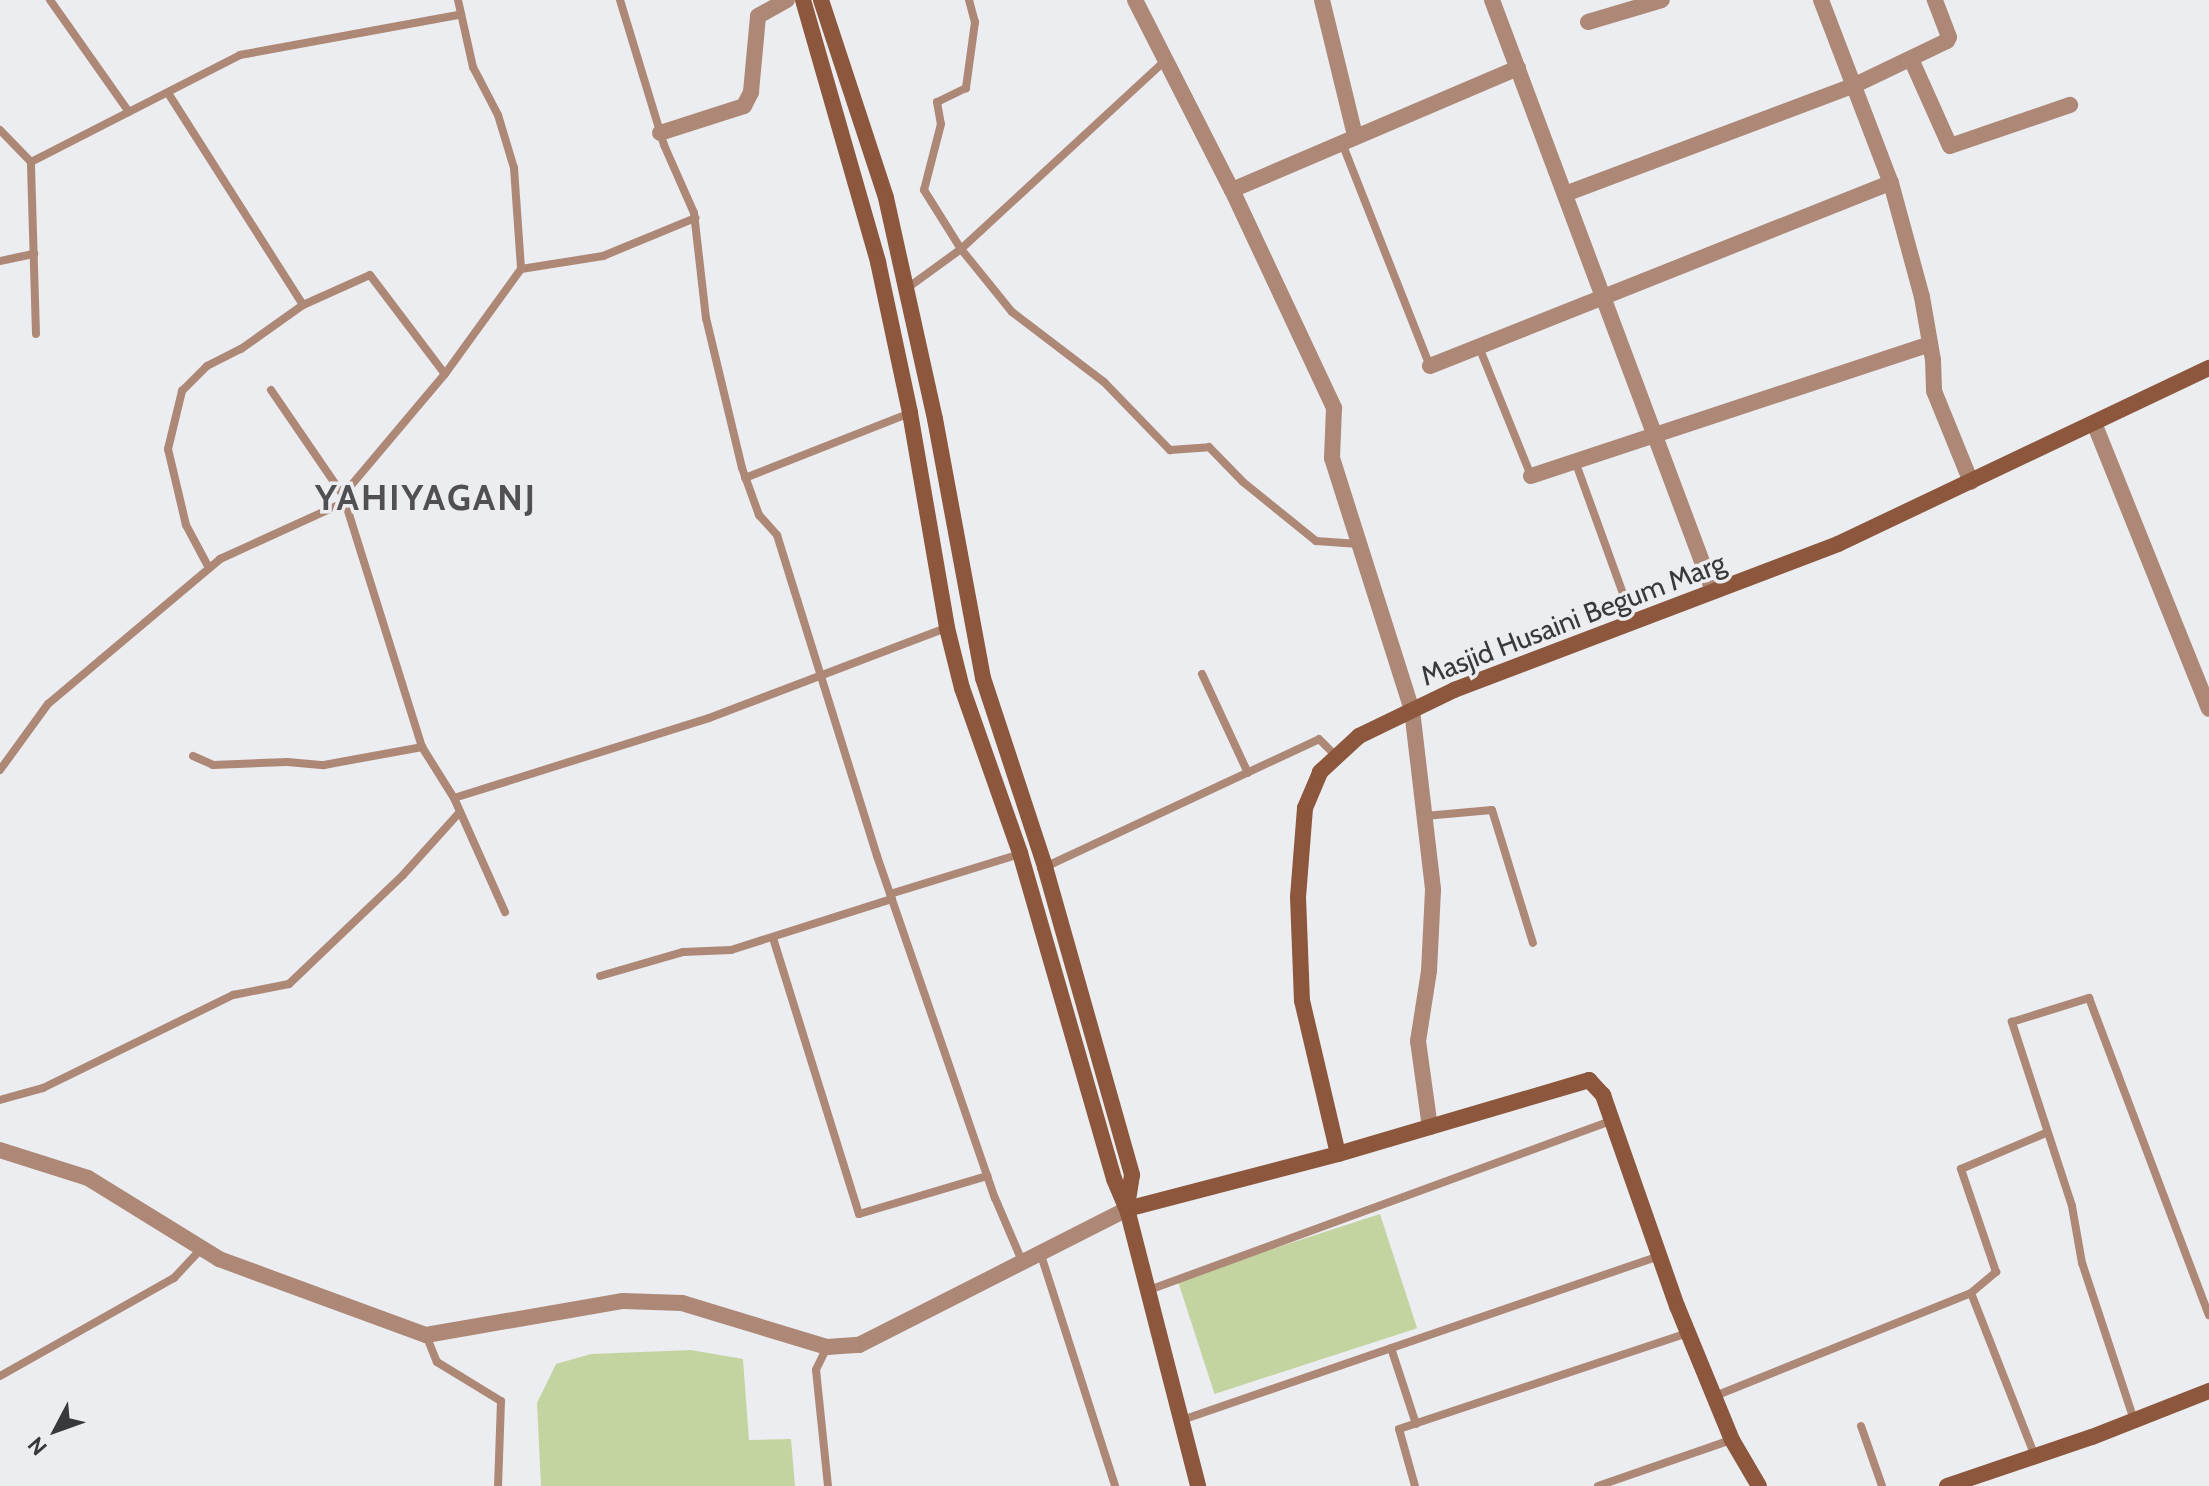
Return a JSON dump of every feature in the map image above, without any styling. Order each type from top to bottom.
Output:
[{"type":"street","points":[[660,133],[744,106],[751,92],[758,16],[787,0]]},
{"type":"street","points":[[803,0],[878,262],[910,413],[947,628],[962,688],[1020,853],[1114,1179],[1127,1209],[1198,1486]]},
{"type":"street","points":[[821,0],[886,198],[935,419],[983,678],[1045,867],[1132,1175],[1127,1209]]},
{"type":"street","points":[[1135,0],[1232,190],[1334,408],[1332,458],[1412,710],[1433,890],[1429,971],[1418,1041],[1430,1127]]},
{"type":"street","points":[[1322,0],[1348,138]]},
{"type":"street","points":[[1492,0],[1713,591]]},
{"type":"street","points":[[1588,22],[1662,0]]},
{"type":"street","points":[[1821,0],[1891,183],[1922,297],[1934,391],[1971,482]]},
{"type":"street","points":[[1565,194],[1853,86],[1911,59],[1949,37],[1935,0]]},
{"type":"street","points":[[1911,59],[1950,146],[2070,105]]},
{"type":"street","points":[[1232,190],[1518,68]]},
{"type":"street","points":[[1430,366],[1891,183]]},
{"type":"street","points":[[1531,476],[1930,344]]},
{"type":"street","name":"Masjid Husaini Begum Marg","points":[[1338,1154],[1302,1001],[1298,897],[1305,808],[1320,772],[1359,736],[1454,690],[1838,544],[2209,368]]},
{"type":"street","points":[[2094,423],[2209,709]]},
{"type":"street","points":[[0,1150],[88,1178],[219,1259],[426,1335],[623,1301],[682,1303],[827,1347],[859,1345],[1127,1209],[1338,1154],[1589,1080],[1603,1095],[1659,1256],[1732,1440],[1759,1486]]},
{"type":"street","points":[[1947,1486],[2209,1391]]},
{"type":"lane","points":[[50,0],[129,112]]},
{"type":"lane","points":[[0,770],[48,704],[220,559],[344,498],[445,374],[521,269],[514,168],[498,115],[473,67],[458,0]]},
{"type":"lane","points":[[620,0],[660,133],[695,218],[706,318],[745,478],[759,515],[777,535],[891,896],[987,1176],[1022,1261]]},
{"type":"lane","points":[[969,0],[975,22],[966,88],[937,102],[941,124],[924,190],[961,249],[1012,312],[1104,382],[1170,450],[1209,447],[1243,482],[1316,541],[1360,544]]},
{"type":"lane","points":[[31,162],[240,55],[459,15]]},
{"type":"lane","points":[[906,289],[961,249],[1165,60]]},
{"type":"lane","points":[[168,93],[303,305]]},
{"type":"lane","points":[[0,130],[31,162],[36,334]]},
{"type":"lane","points":[[1348,138],[1430,366]]},
{"type":"lane","points":[[521,269],[603,256],[695,218]]},
{"type":"lane","points":[[0,261],[34,254]]},
{"type":"lane","points":[[209,568],[186,525],[168,449],[182,391],[207,366],[241,349],[303,305],[370,275],[445,374]]},
{"type":"lane","points":[[1479,347],[1531,476]]},
{"type":"lane","points":[[271,390],[344,498],[422,747],[454,798],[505,912]]},
{"type":"lane","points":[[745,478],[910,413]]},
{"type":"lane","points":[[1575,460],[1633,622]]},
{"type":"lane","points":[[454,798],[709,718],[822,678],[947,628]]},
{"type":"lane","points":[[1202,674],[1248,773]]},
{"type":"lane","points":[[1045,867],[1319,739],[1336,757]]},
{"type":"lane","points":[[193,756],[213,765],[287,762],[324,765],[422,747]]},
{"type":"lane","points":[[1425,816],[1492,810],[1533,943]]},
{"type":"lane","points":[[0,1100],[43,1088],[233,995],[289,984],[403,875],[460,812]]},
{"type":"lane","points":[[600,976],[683,952],[731,950],[773,938],[1020,853]]},
{"type":"lane","points":[[773,938],[859,1214],[987,1176]]},
{"type":"lane","points":[[2134,1420],[2082,1263],[2072,1206],[2012,1022],[2089,998],[2209,1315]]},
{"type":"lane","points":[[1149,1290],[1612,1121]]},
{"type":"lane","points":[[1715,1396],[1971,1293],[1996,1272],[1961,1169],[2046,1133]]},
{"type":"lane","points":[[0,1376],[174,1278],[202,1249]]},
{"type":"lane","points":[[1040,1252],[1115,1486]]},
{"type":"lane","points":[[1182,1420],[1659,1256]]},
{"type":"lane","points":[[1971,1293],[2035,1456]]},
{"type":"lane","points":[[1415,1486],[1399,1429],[1688,1333]]},
{"type":"lane","points":[[426,1335],[437,1362],[501,1401],[498,1486]]},
{"type":"lane","points":[[827,1347],[816,1370],[828,1486]]},
{"type":"lane","points":[[1391,1348],[1416,1424]]},
{"type":"lane","points":[[1861,1426],[1882,1486]]},
{"type":"lane","points":[[1598,1486],[1732,1440]]},
{"type":"green space","points":[[1380,1214],[1417,1328],[1215,1394],[1177,1280]]},
{"type":"green space","points":[[691,1350],[743,1359],[749,1440],[791,1439],[795,1486],[541,1486],[537,1403],[556,1364],[591,1354]]},
{"type":"district","name":"YAHIYAGANJ","points":[[426,498]]}]
